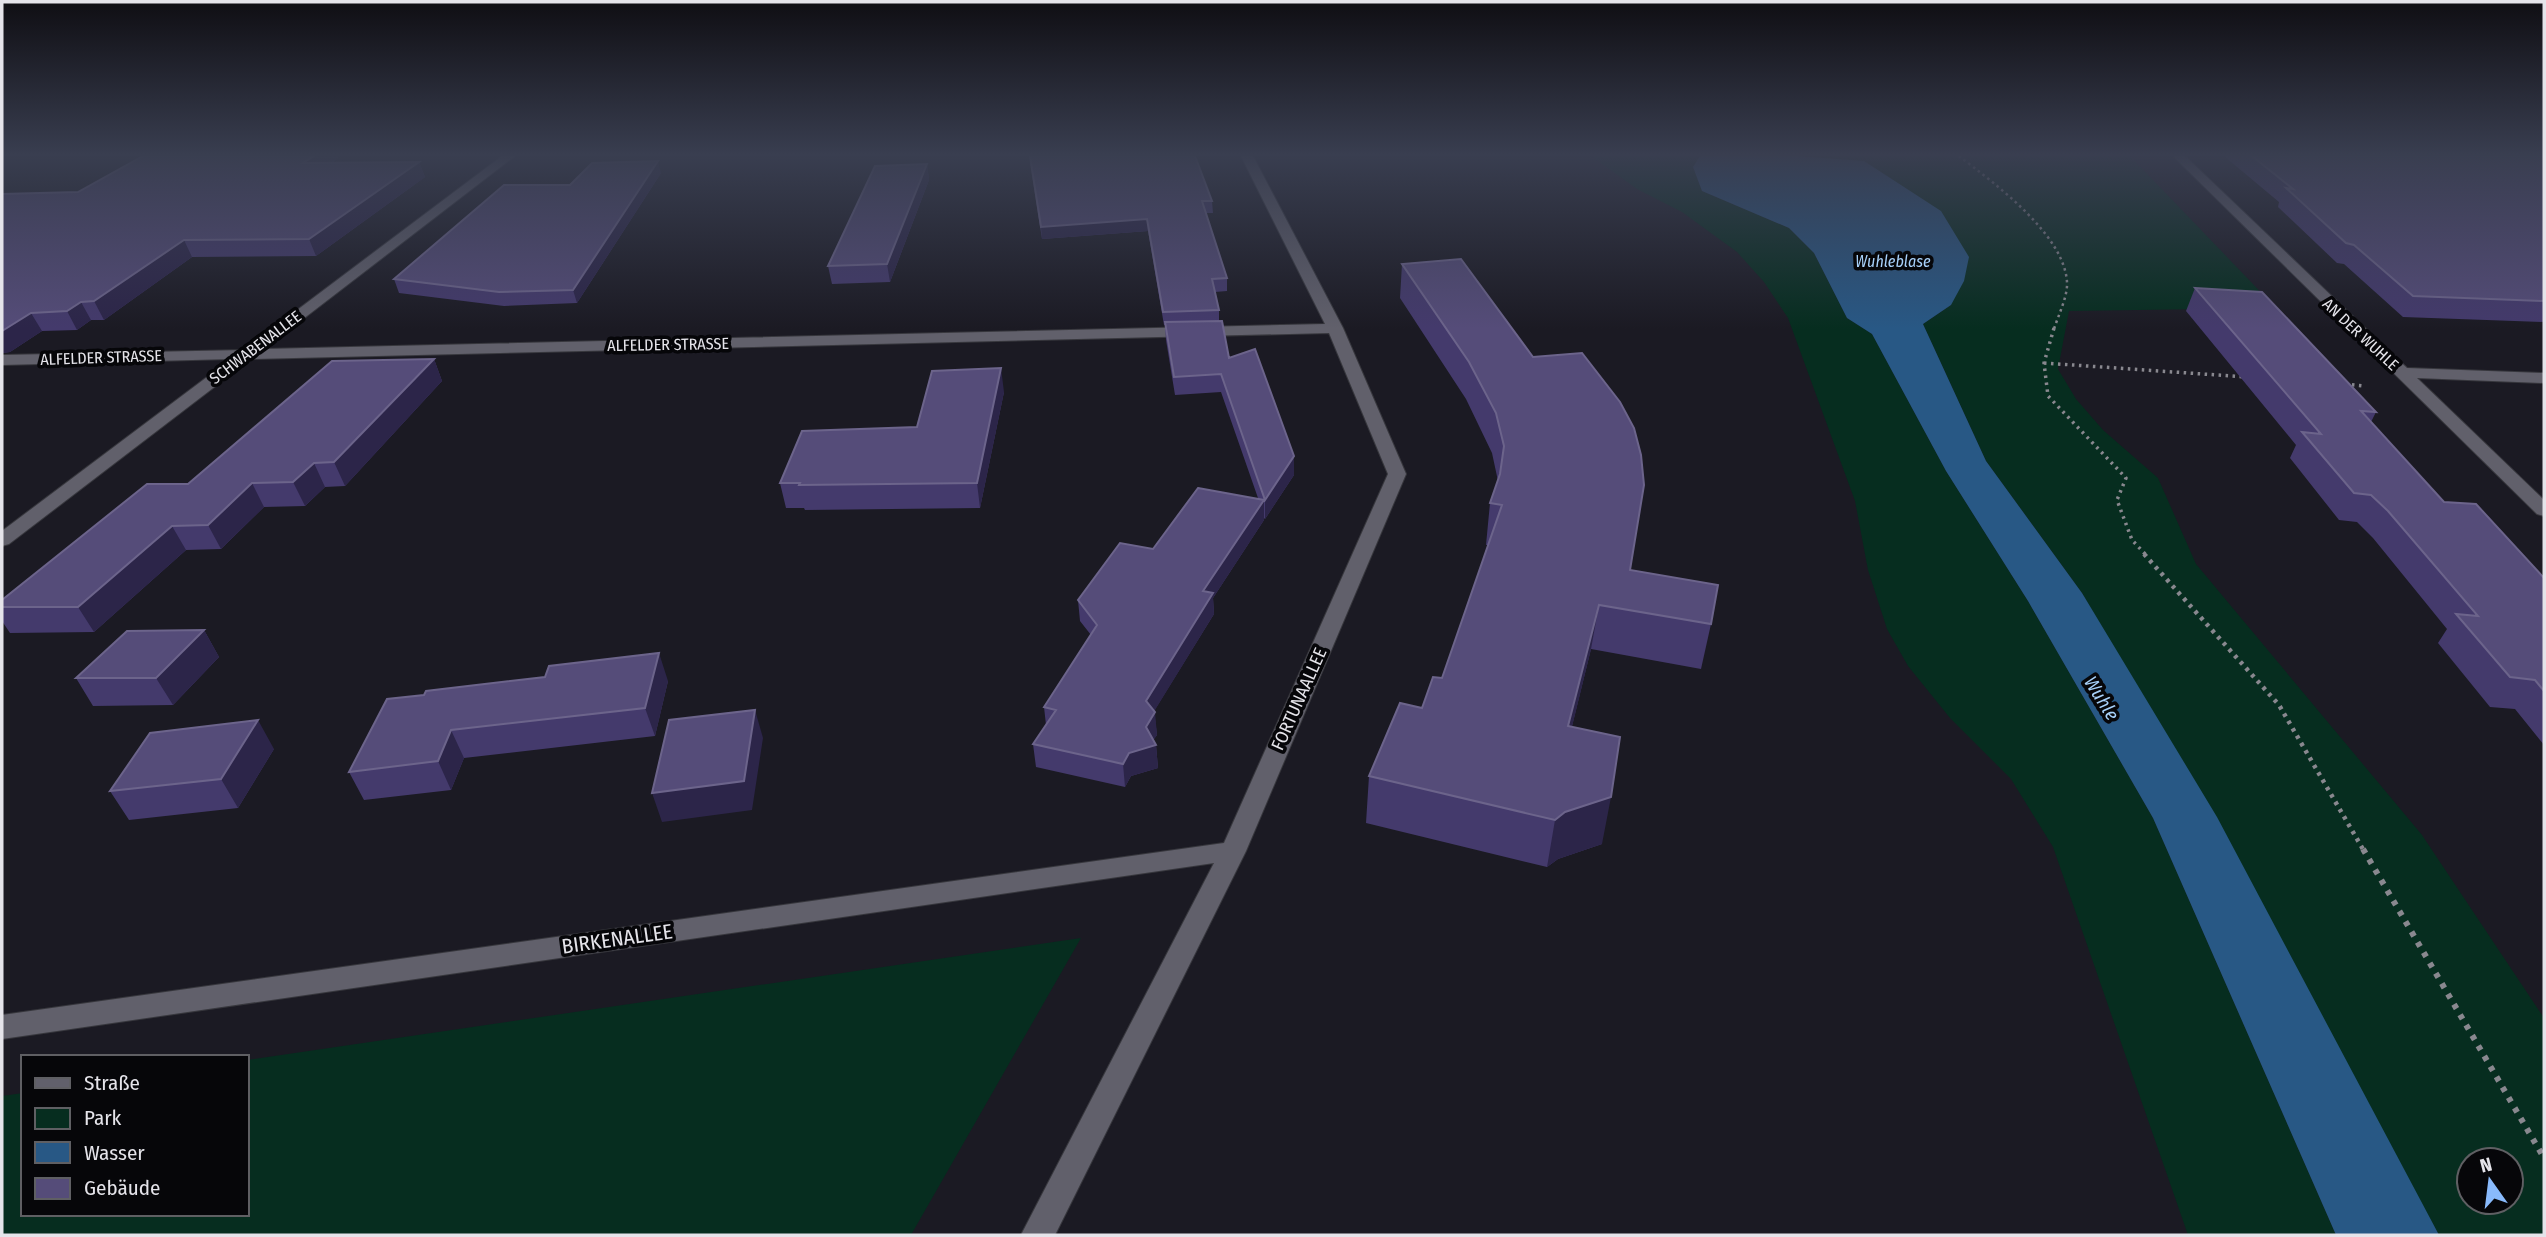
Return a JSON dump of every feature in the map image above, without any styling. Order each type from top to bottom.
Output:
[{"type":"street","name":"SCHWABENALLEE","points":[[2,540],[432,214]]},
{"type":"street","name":"FORTUNAALLEE","points":[[1038,1235],[1233,851],[1397,474],[1335,327],[1277,214]]},
{"type":"street","name":"AN DER WUHLE","points":[[2238,214],[2544,510]]},
{"type":"street","name":"ALFELDER STRASSE","points":[[2,359],[1335,327]]},
{"type":"street","points":[[2402,373],[2544,378]]},
{"type":"street","name":"BIRKENALLEE","points":[[2,1027],[1233,851]]},
{"type":"path","points":[[2027,214],[2058,253],[2067,283],[2044,363],[2048,397],[2126,478],[2117,500],[2132,540],[2279,705],[2544,1158]]},
{"type":"path","points":[[2044,363],[2253,378]]},
{"type":"path","points":[[2336,384],[2420,390]]},
{"type":"green space","points":[[1684,214],[1755,214],[1789,228],[1814,253],[1847,318],[1872,334],[1946,471],[2028,601],[2153,818],[2336,1235],[2188,1235],[2053,847],[2011,779],[1950,718],[1908,666],[1887,629],[1868,570],[1855,501],[1788,318],[1764,282],[1737,252]]},
{"type":"green space","points":[[1862,214],[2185,214],[2276,308],[2069,311],[2058,369],[2076,399],[2103,430],[2158,478],[2196,564],[2422,835],[2544,1018],[2544,1235],[2439,1235],[2082,593],[1986,461],[1923,324],[1951,305]]},
{"type":"green space","points":[[1081,938],[911,1235],[2,1235],[2,1096],[21,1093],[21,1216],[248,1216],[248,1060]]},
{"type":"water","points":[[1755,214],[1943,214],[1969,257],[1964,281],[1951,305],[1923,324],[1986,461],[2082,593],[2217,817],[2439,1235],[2336,1235],[2153,818],[2028,601],[1946,471],[1872,334],[1847,318],[1814,253],[1789,228]]},
{"type":"building","points":[[2,214],[345,214],[309,239],[184,240],[94,301],[81,302],[67,311],[31,313],[2,331]]},
{"type":"building","points":[[470,214],[623,214],[573,290],[499,292],[394,279]]},
{"type":"building","points":[[853,214],[907,214],[887,264],[828,266]]},
{"type":"building","points":[[1039,214],[1206,214],[1227,278],[1212,279],[1219,310],[1163,312],[1147,219],[1041,227]]},
{"type":"building","points":[[2314,214],[2544,214],[2544,301],[2413,296],[2354,245],[2346,243]]},
{"type":"building","points":[[1461,259],[1533,357],[1582,353],[1620,402],[1634,428],[1641,455],[1644,485],[1630,570],[1718,585],[1711,624],[1599,605],[1568,726],[1620,737],[1611,797],[1565,812],[1555,820],[1369,776],[1400,703],[1422,708],[1433,677],[1442,678],[1502,505],[1490,503],[1500,474],[1504,446],[1496,413],[1469,362],[1402,264]]},
{"type":"building","points":[[2195,288],[2262,292],[2376,412],[2361,411],[2444,502],[2476,504],[2544,578],[2544,691],[2535,680],[2510,677],[2456,614],[2478,616],[2388,511],[2371,495],[2354,493],[2302,432],[2321,434]]},
{"type":"building","points":[[1222,321],[1229,358],[1255,349],[1294,456],[1265,500],[1221,374],[1174,377],[1165,322]]},
{"type":"building","points":[[434,359],[334,462],[314,463],[293,482],[252,483],[208,525],[172,526],[78,607],[2,607],[2,600],[147,484],[188,484],[332,361]]},
{"type":"building","points":[[1001,368],[977,483],[780,483],[802,431],[917,427],[932,371]]},
{"type":"building","points":[[1198,488],[1264,500],[1203,591],[1213,593],[1146,701],[1155,712],[1146,727],[1156,745],[1129,753],[1123,764],[1033,744],[1056,710],[1044,707],[1097,625],[1078,600],[1120,543],[1153,549]]},
{"type":"building","points":[[204,630],[156,678],[76,678],[127,631]]},
{"type":"building","points":[[659,653],[645,708],[451,730],[438,761],[349,772],[387,699],[424,695],[426,691],[545,677],[549,666]]},
{"type":"building","points":[[755,710],[744,781],[652,793],[669,720]]},
{"type":"building","points":[[258,720],[221,779],[110,791],[150,733]]},
{"type":"water label","name":"Wuhleblase","points":[[1893,261]]},
{"type":"water label","name":"Wuhle","points":[[2102,698]]}]
